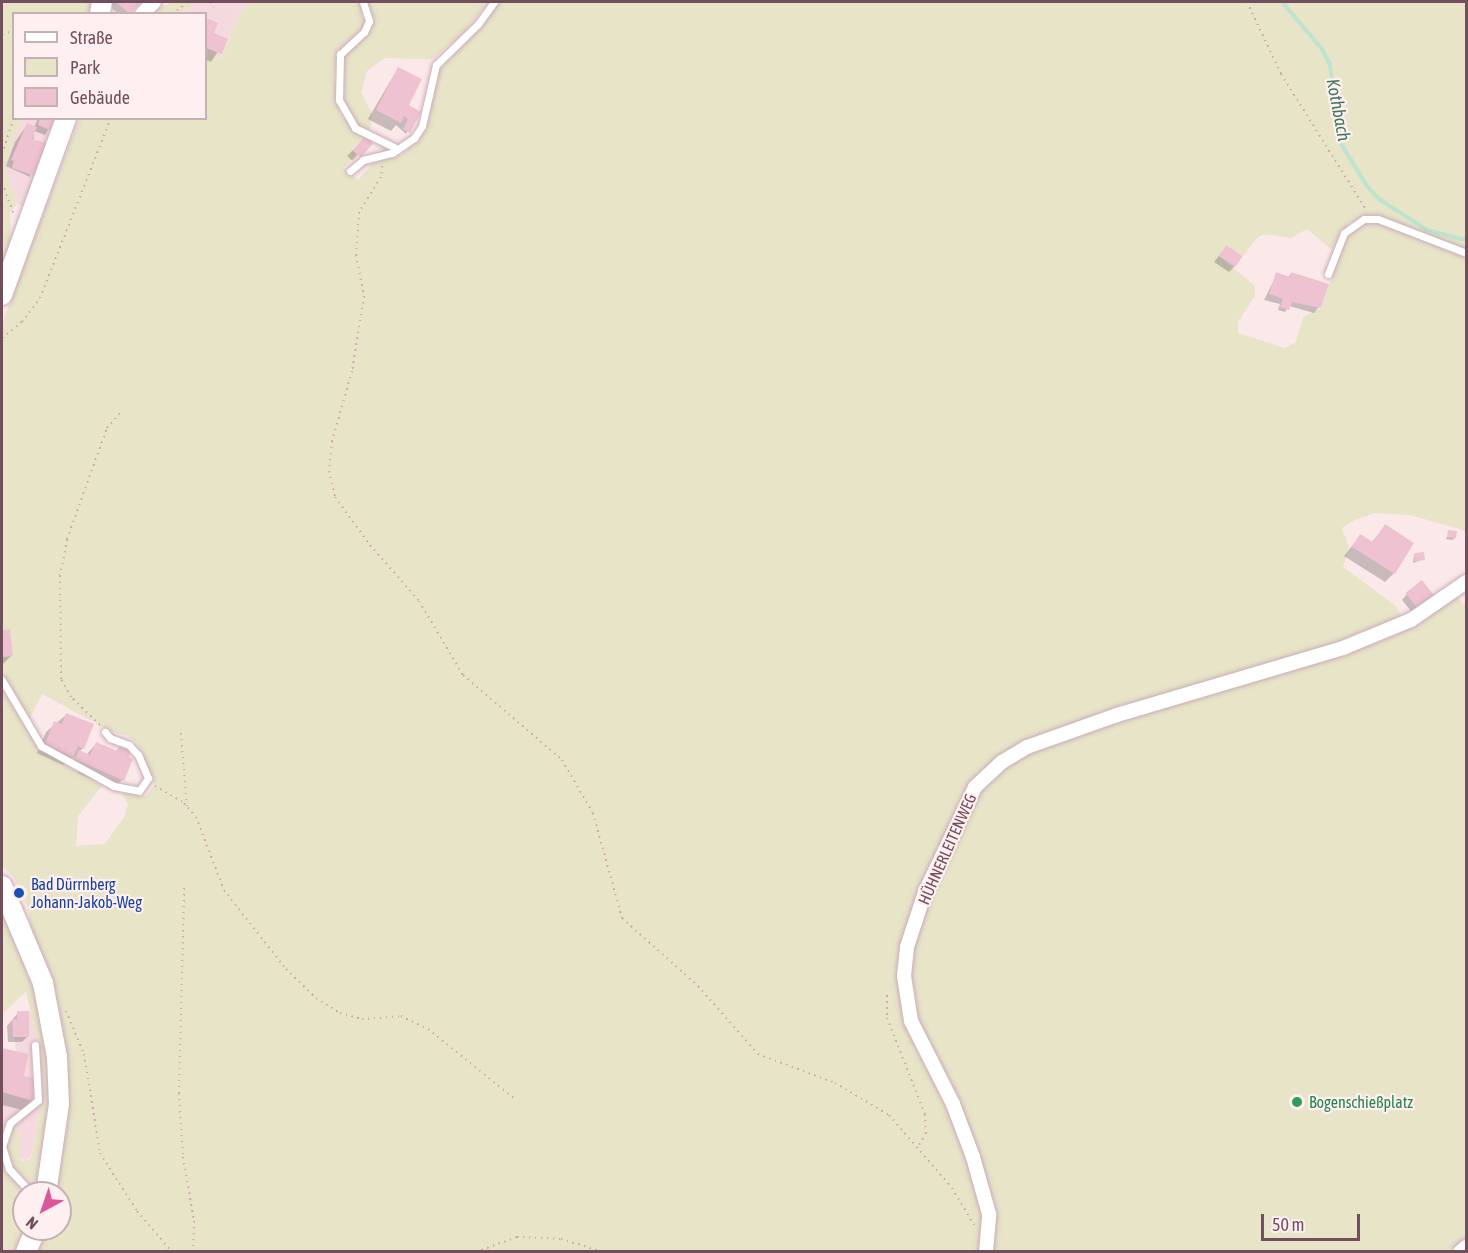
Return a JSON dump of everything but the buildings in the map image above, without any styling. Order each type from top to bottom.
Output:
[{"type":"main road","points":[[2,295],[65,120]]},
{"type":"main road","points":[[2,886],[35,960],[46,996],[57,1058],[59,1104],[48,1181]]},
{"type":"street","name":"HÜHNERLEITENWEG","points":[[986,1251],[989,1214],[973,1157],[953,1104],[911,1021],[904,976],[907,947],[925,892],[975,787],[1002,762],[1027,747],[1117,715],[1343,648],[1411,620],[1467,582]]},
{"type":"street","points":[[1460,1251],[1467,1248]]},
{"type":"lane","points":[[363,2],[369,21],[364,32],[340,54],[339,100],[350,124],[398,149]]},
{"type":"lane","points":[[350,171],[363,160],[382,157],[414,138],[422,126],[436,65],[478,24],[494,2]]},
{"type":"lane","points":[[1329,274],[1344,233],[1356,221],[1371,218],[1467,254]]},
{"type":"lane","points":[[2,680],[34,738],[51,753],[124,790],[139,791],[146,783],[146,773],[134,749],[105,732]]},
{"type":"lane","points":[[20,1181],[9,1169],[2,1146],[10,1123],[38,1100],[35,1045]]},
{"type":"path","points":[[175,12],[188,2]]},
{"type":"path","points":[[211,2],[213,8]]},
{"type":"path","points":[[1247,2],[1281,74],[1371,218]]},
{"type":"path","points":[[2,154],[13,120]]},
{"type":"path","points":[[2,338],[22,322],[40,298],[110,120]]},
{"type":"path","points":[[382,157],[381,177],[359,212],[356,255],[364,296],[352,371],[332,441],[329,471],[335,497],[369,545],[419,601],[463,675],[562,760],[593,813],[622,918],[698,986],[758,1054],[866,1098],[889,1115],[952,1188],[977,1231]]},
{"type":"path","points":[[2,183],[25,230]]},
{"type":"path","points":[[105,732],[71,697],[61,679],[59,595],[68,539],[107,428],[122,411]]},
{"type":"path","points":[[181,733],[187,807]]},
{"type":"path","points":[[146,783],[187,807],[196,817],[224,890],[286,969],[316,998],[340,1013],[362,1019],[401,1016],[428,1029],[515,1099]]},
{"type":"path","points":[[184,888],[179,1093],[184,1167],[194,1221],[192,1251]]},
{"type":"path","points":[[887,995],[887,1018],[925,1114],[926,1133],[918,1147]]},
{"type":"path","points":[[46,996],[64,1007],[84,1054],[100,1153],[137,1210],[172,1251]]},
{"type":"path","points":[[476,1251],[517,1237],[561,1239],[596,1250]]},
{"type":"shaded area","points":[[192,2],[250,2],[238,16],[220,58],[207,52],[207,12],[184,12],[194,6]]},
{"type":"shaded area","points":[[22,120],[60,120],[23,206],[17,204],[6,171],[15,133]]},
{"type":"shaded area","points":[[17,1011],[31,1011],[42,1062],[42,1095],[32,1153],[26,1162],[20,1157],[15,1127],[3,1126],[2,1120],[2,1048],[16,1051],[12,1019],[17,1018]]},
{"type":"green space","points":[[2,2],[94,2],[92,12],[12,12],[12,120],[22,120],[15,133],[6,171],[17,204],[10,212],[11,246],[2,276]]},
{"type":"green space","points":[[172,2],[192,2],[194,6],[182,12],[153,12]]},
{"type":"green space","points":[[250,2],[359,2],[365,25],[339,50],[334,76],[341,116],[365,136],[352,149],[356,154],[344,168],[358,180],[373,163],[401,156],[421,136],[438,70],[480,28],[499,2],[1466,2],[1466,251],[1377,215],[1348,223],[1332,250],[1307,229],[1291,238],[1266,234],[1258,237],[1243,256],[1226,245],[1219,256],[1255,286],[1255,296],[1238,322],[1238,333],[1285,348],[1296,342],[1303,317],[1321,308],[1347,234],[1365,222],[1390,227],[1466,258],[1466,531],[1410,515],[1375,513],[1355,520],[1342,528],[1349,547],[1343,567],[1396,606],[1403,620],[1301,657],[1120,706],[1123,718],[1388,634],[1427,619],[1457,596],[1463,604],[1466,602],[1466,1251],[991,1251],[997,1217],[993,1196],[982,1210],[980,1251],[36,1251],[40,1241],[72,1241],[72,1181],[55,1181],[67,1120],[67,1073],[30,929],[29,909],[14,877],[2,866],[2,686],[43,751],[102,786],[78,816],[76,846],[105,844],[124,817],[128,805],[122,793],[146,796],[155,784],[138,744],[128,736],[108,730],[42,694],[28,722],[2,674],[2,657],[13,656],[10,629],[2,630],[2,323],[79,120],[207,120],[207,52],[221,58],[238,16]]},
{"type":"green space","points":[[367,2],[489,2],[461,35],[432,59],[384,58],[367,71],[361,92],[372,114],[370,130],[359,127],[346,112],[341,62],[345,53],[372,25]]},
{"type":"green space","points":[[2,902],[40,1000],[53,1094],[40,1181],[27,1181],[10,1164],[6,1152],[6,1140],[12,1127],[18,1131],[21,1161],[29,1160],[42,1095],[42,1062],[26,992],[2,1014]]},
{"type":"green space","points":[[2,1160],[16,1181],[12,1181],[12,1241],[23,1241],[19,1251],[2,1251]]},
{"type":"waterway","name":"Kothbach","points":[[1282,2],[1322,49],[1330,65],[1340,142],[1367,186],[1379,199],[1427,230],[1466,240]]},
{"type":"place","name":"Bad Dürrnberg Johann-Jakob-Weg","points":[[19,893]]},
{"type":"place","name":"Bogenschießplatz","points":[[1297,1102]]}]
